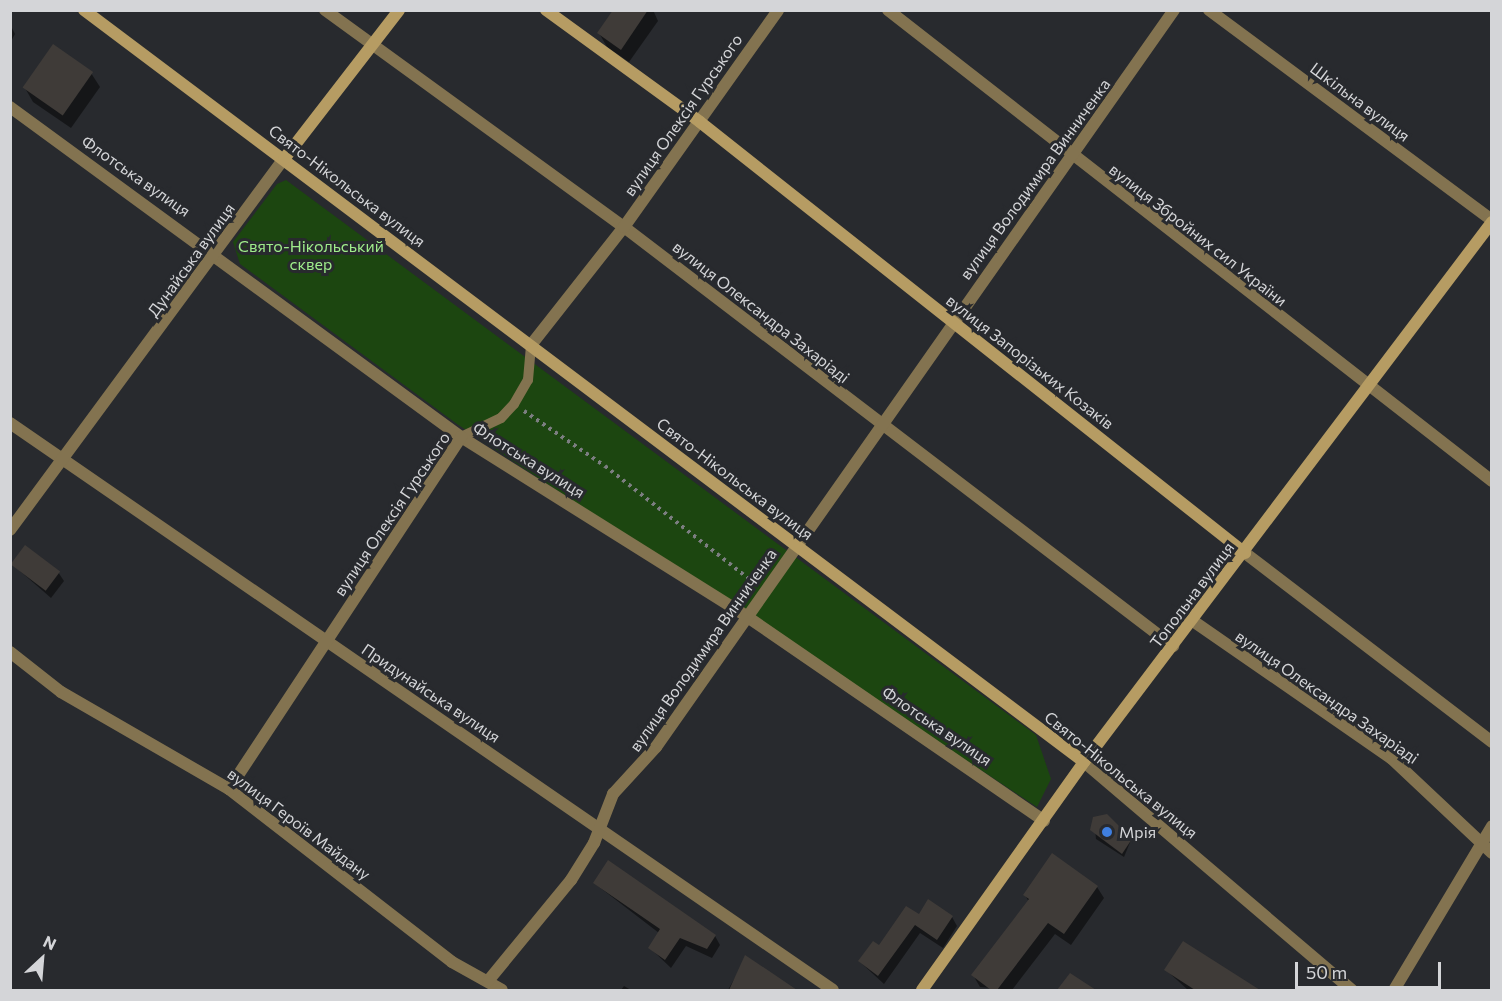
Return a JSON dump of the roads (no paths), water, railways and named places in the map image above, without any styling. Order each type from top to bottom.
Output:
[{"type":"main road","name":"Свято-Нікольська вулиця","points":[[84,10],[1084,762]]},
{"type":"main road","name":"Дунайська вулиця","points":[[284,159],[399,10]]},
{"type":"main road","name":"вулиця Запорізьких Козаків","points":[[546,10],[700,122],[1245,553]]},
{"type":"main road","name":"Топольна вулиця","points":[[922,990],[1084,762],[1245,553],[1491,221]]},
{"type":"street","name":"вулиця Олександра Захаріаді","points":[[325,10],[624,227],[1173,646]]},
{"type":"street","name":"вулиця Олексія Гурського","points":[[531,345],[624,227],[778,10]]},
{"type":"street","name":"вулиця Збройних сил України","points":[[888,10],[1072,160],[1491,481]]},
{"type":"street","name":"вулиця Володимира Винниченка","points":[[488,981],[571,880],[599,827],[613,794],[652,752],[749,618],[952,322],[1072,160],[1174,10]]},
{"type":"street","name":"Шкільна вулиця","points":[[1209,10],[1491,221]]},
{"type":"street","name":"Флотська вулиця","points":[[10,107],[218,254],[461,437],[749,618],[1044,821]]},
{"type":"street","name":"Дунайська вулиця","points":[[10,530],[62,458],[218,254],[284,159]]},
{"type":"street","name":"Придунайська вулиця","points":[[10,423],[833,990]]},
{"type":"street","name":"вулиця Олексія Гурського","points":[[229,789],[461,437]]},
{"type":"street","name":"вулиця Запорізьких Козаків","points":[[1245,553],[1491,742]]},
{"type":"street","name":"вулиця Олександра Захаріаді","points":[[1193,621],[1392,759],[1483,840],[1491,853]]},
{"type":"street","name":"вулиця Героїв Майдану","points":[[10,652],[61,692],[229,789],[452,962],[502,990]]},
{"type":"street","name":"Свято-Нікольська вулиця","points":[[1084,762],[1352,990]]},
{"type":"street","points":[[1394,990],[1491,826]]},
{"type":"lane","name":"вулиця Олексія Гурського","points":[[461,437],[501,418],[514,404],[528,380],[531,345]]},
{"type":"place","name":"Мрія","points":[[1107,832]]},
{"type":"park label","name":"Свято-Нікольський сквер","points":[[311,255]]}]
